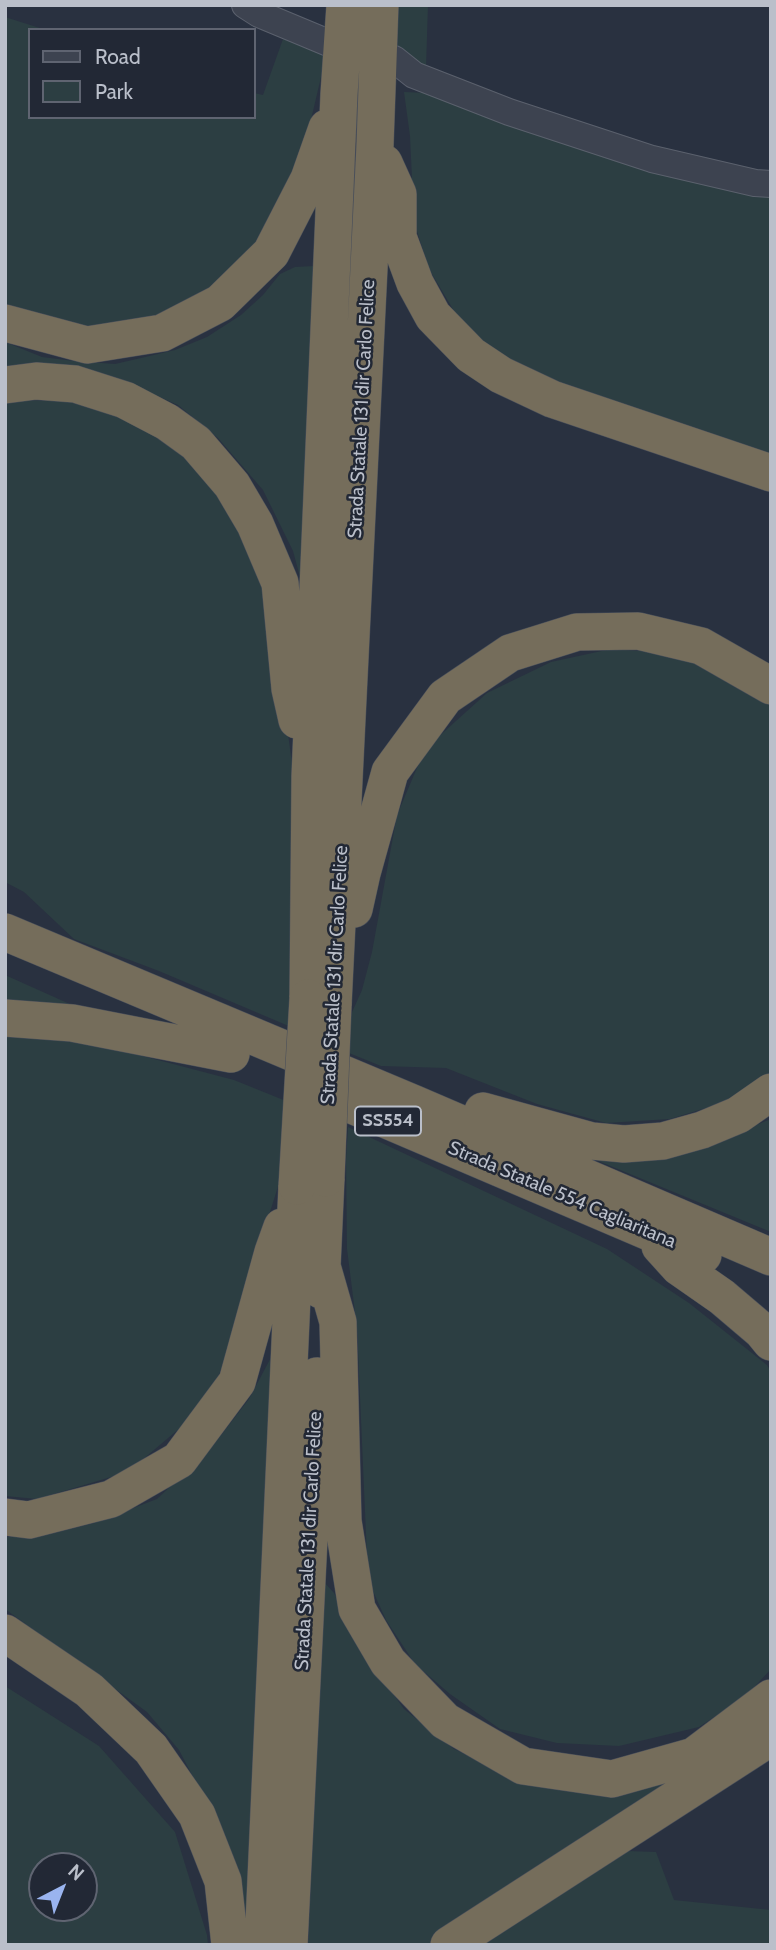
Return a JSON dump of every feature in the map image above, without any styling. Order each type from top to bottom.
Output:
[{"type":"highway","name":"Strada Statale 131 dir Carlo Felice","points":[[320,1002],[310,776],[345,5]]},
{"type":"highway","name":"Strada Statale 131 dir Carlo Felice","points":[[263,1945],[375,145],[380,5]]},
{"type":"highway","points":[[5,323],[87,345],[162,333],[220,303],[271,253],[309,179],[339,94]]},
{"type":"highway","points":[[375,145],[398,194],[398,237],[415,283],[433,316],[471,355],[501,375],[552,399],[771,473]]},
{"type":"highway","points":[[5,385],[36,381],[75,384],[125,400],[167,422],[196,443],[232,485],[255,524],[280,583],[290,690],[310,776]]},
{"type":"highway","points":[[320,1002],[362,873],[390,772],[445,697],[510,653],[577,632],[638,631],[701,646],[771,686]]},
{"type":"highway","points":[[5,905],[49,951]]},
{"type":"highway","name":"SS554","points":[[5,932],[415,1104]]},
{"type":"highway","name":"Strada Statale 554 Cagliaritana","points":[[5,958],[771,1282]]},
{"type":"highway","points":[[5,1018],[72,1023],[231,1054]]},
{"type":"highway","points":[[415,1104],[438,1094],[495,1116],[546,1130],[592,1141],[624,1144],[663,1141],[702,1130],[738,1115],[771,1092]]},
{"type":"highway","name":"Strada Statale 554 Cagliaritana","points":[[415,1104],[771,1257]]},
{"type":"highway","name":"Strada Statale 131 dir Carlo Felice","points":[[289,1945],[322,1266],[312,1182]]},
{"type":"highway","points":[[5,1517],[29,1520],[111,1499],[179,1460],[237,1382],[273,1252],[312,1182]]},
{"type":"highway","points":[[648,1232],[678,1267],[722,1297],[771,1342]]},
{"type":"highway","points":[[322,1266],[338,1322],[342,1521],[356,1609],[388,1662],[444,1721],[523,1766],[612,1779],[694,1756],[771,1698]]},
{"type":"highway","points":[[5,1633],[89,1690],[151,1749],[197,1815],[223,1881],[230,1945]]},
{"type":"highway","points":[[449,1945],[771,1737]]},
{"type":"street","points":[[245,5],[331,44]]},
{"type":"street","points":[[394,59],[414,75],[509,112],[652,159],[755,183],[771,184]]},
{"type":"green space","points":[[393,5],[428,5],[426,68],[392,51]]},
{"type":"green space","points":[[5,17],[40,28],[28,28],[28,119],[256,119],[256,93],[263,95],[283,39],[326,56],[305,145],[300,179],[222,292],[98,337],[5,310]]},
{"type":"green space","points":[[404,92],[428,93],[771,192],[771,457],[552,383],[492,350],[457,316],[429,269],[414,222],[410,136]]},
{"type":"green space","points":[[314,266],[307,603],[293,551],[263,490],[218,438],[178,405],[125,382],[5,372],[5,342],[42,357],[115,364],[175,350],[207,337],[241,315],[263,295],[280,274],[295,267]]},
{"type":"green space","points":[[73,401],[128,414],[188,447],[233,508],[271,606],[295,786],[291,1027],[159,971],[74,939],[24,892],[5,882],[5,402]]},
{"type":"green space","points":[[611,649],[656,652],[710,667],[771,703],[771,1074],[719,1104],[670,1119],[606,1123],[537,1104],[446,1068],[381,1066],[349,1053],[348,1021],[362,990],[372,952],[397,815],[425,749],[487,693],[551,662]]},
{"type":"green space","points":[[5,975],[72,1005],[5,1000]]},
{"type":"green space","points":[[31,1031],[116,1049],[234,1080],[286,1101],[287,1158],[252,1269],[236,1333],[216,1382],[187,1422],[128,1472],[37,1499],[5,1496],[5,1033]]},
{"type":"green space","points":[[771,1119],[771,1232],[591,1158],[723,1138]]},
{"type":"green space","points":[[348,1127],[607,1249],[689,1303],[767,1365],[771,1372],[771,1669],[746,1696],[699,1727],[619,1746],[557,1743],[500,1729],[450,1694],[415,1664],[386,1620],[368,1580],[357,1328],[347,1249]]},
{"type":"green space","points":[[276,1348],[250,1938],[227,1842],[179,1750],[147,1712],[5,1609],[5,1537],[38,1537],[94,1523],[157,1499],[211,1448],[249,1399]]},
{"type":"green space","points":[[324,1582],[334,1593],[362,1651],[404,1709],[454,1749],[510,1775],[679,1776],[427,1945],[308,1945]]},
{"type":"green space","points":[[5,1686],[99,1746],[175,1832],[208,1945],[5,1945]]},
{"type":"green space","points":[[627,1851],[656,1852],[674,1900],[771,1910],[771,1945],[482,1945]]}]
